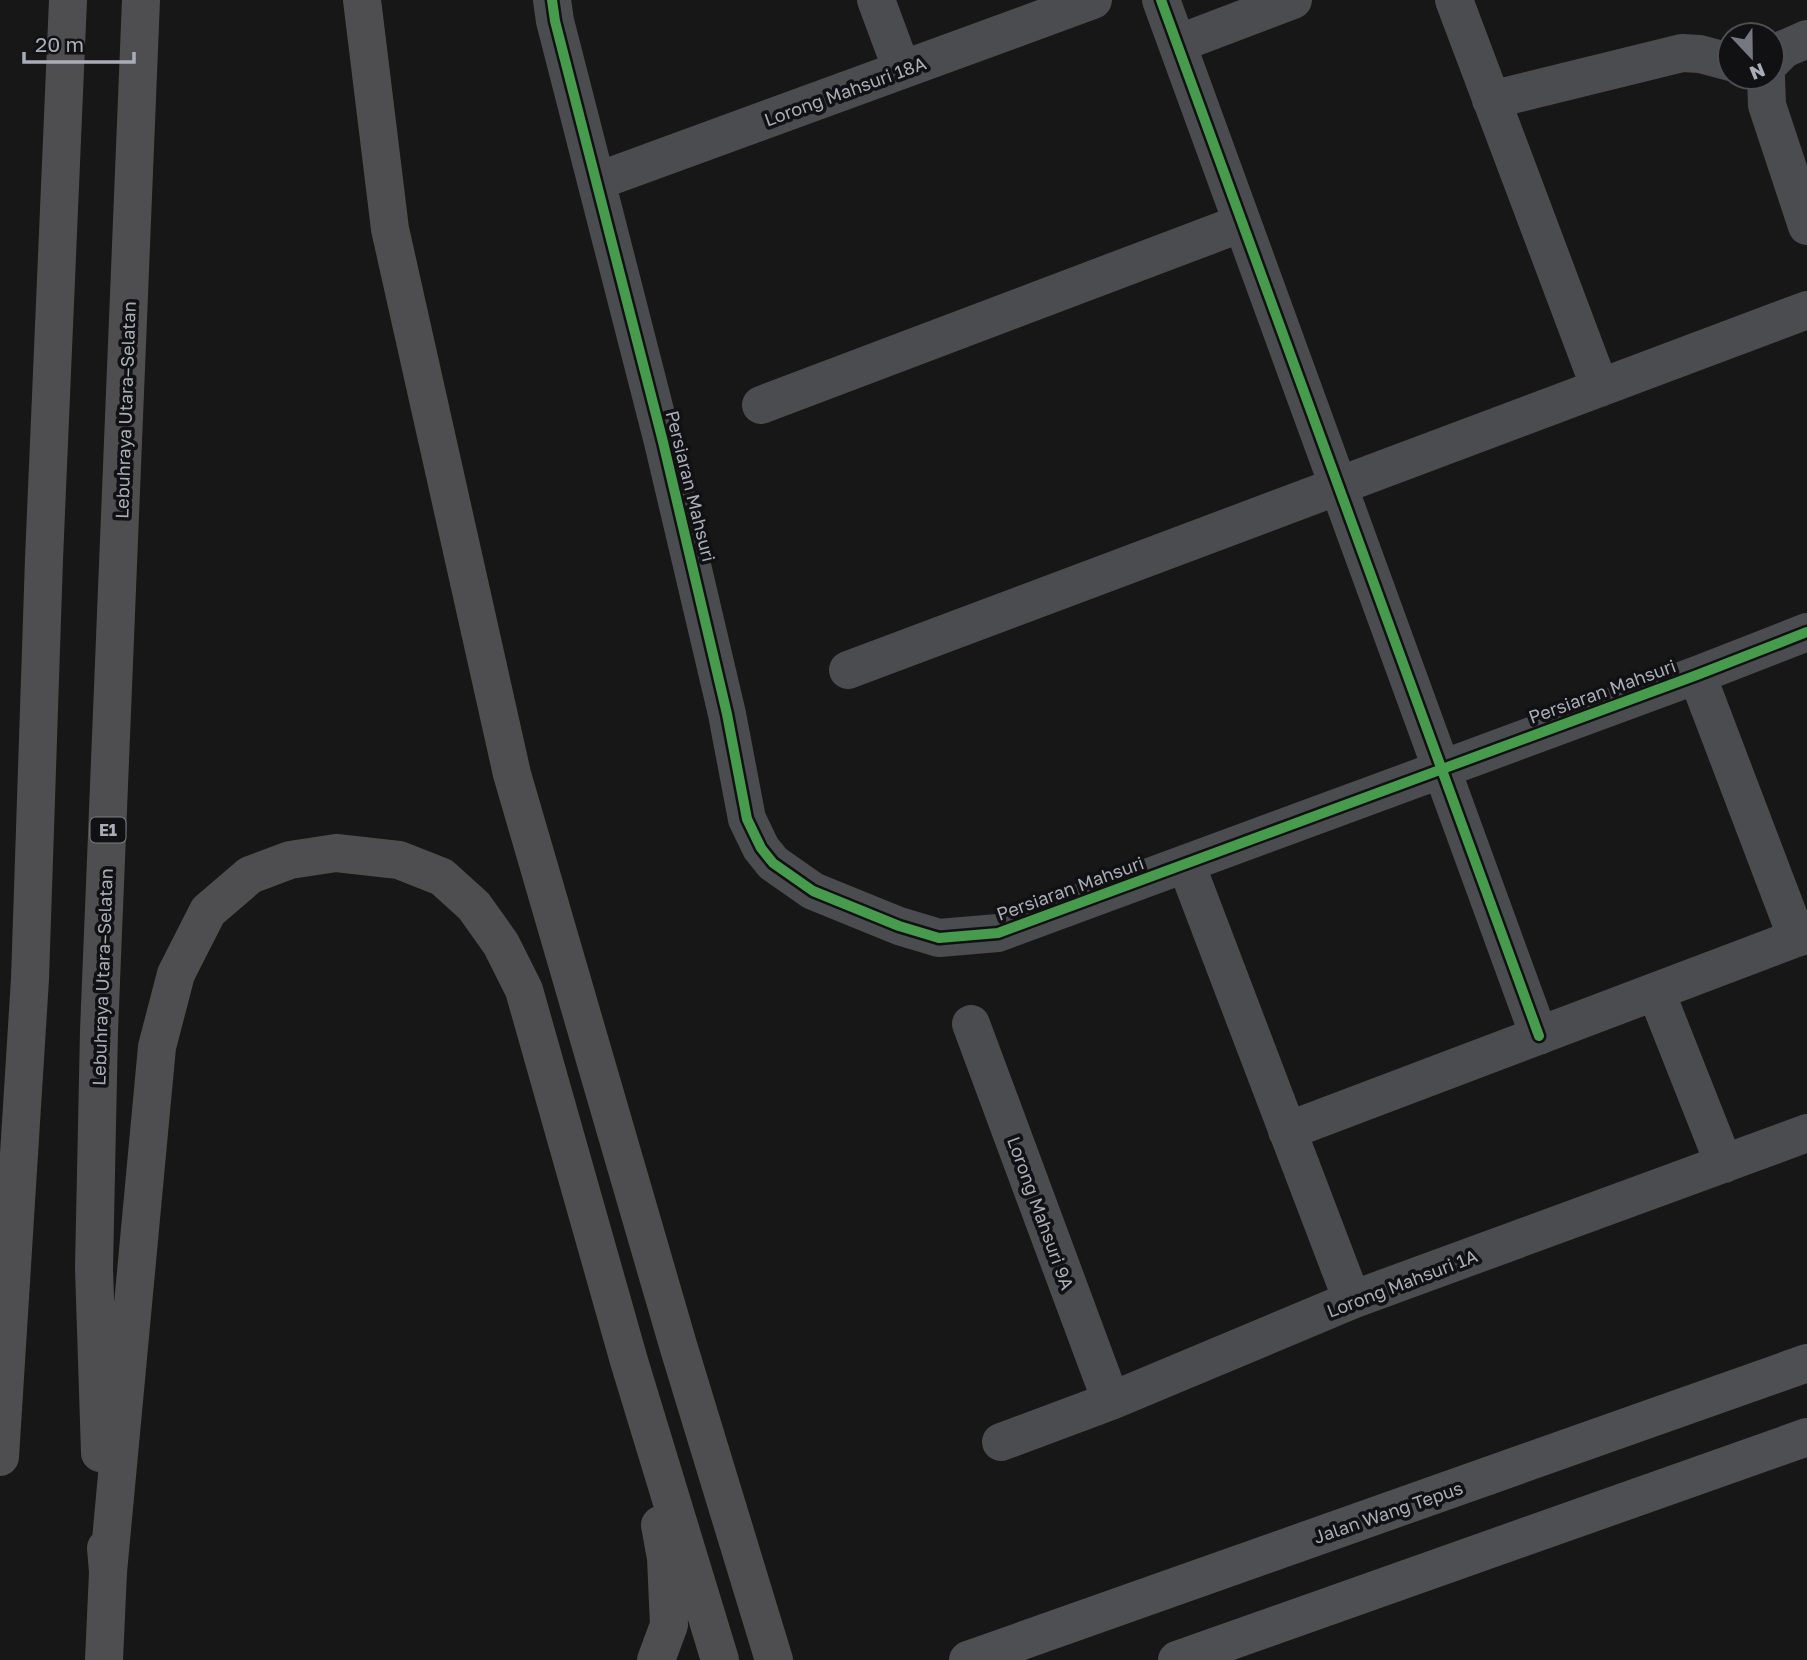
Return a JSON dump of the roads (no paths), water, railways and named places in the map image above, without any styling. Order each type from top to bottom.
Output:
[{"type":"highway","points":[[1,1423],[30,979],[44,545],[68,0]]},
{"type":"highway","name":"Lebuhraya Utara–Selatan","points":[[104,1660],[108,1572],[97,1408],[95,1293],[99,1031],[141,0]]},
{"type":"highway","points":[[362,0],[390,229],[512,774],[678,1345],[774,1660]]},
{"type":"highway","points":[[108,1572],[157,1047],[176,974],[208,911],[250,876],[290,860],[336,853],[399,860],[442,877],[474,906],[501,944],[524,990],[629,1361],[720,1660]]},
{"type":"highway","points":[[629,1361],[666,1558],[669,1625],[656,1660]]},
{"type":"main road","name":"Jalan Wang Tepus","points":[[968,1660],[1807,1363]]},
{"type":"main road","points":[[1177,1660],[1807,1437]]},
{"type":"street","name":"Persiaran Mahsuri","points":[[552,0],[724,700],[747,819],[761,848],[773,863],[813,891],[899,926],[939,938],[998,933],[1807,632]]},
{"type":"street","points":[[876,0],[902,70]]},
{"type":"street","name":"Lorong Mahsuri 18A","points":[[598,181],[1093,0]]},
{"type":"street","points":[[1161,0],[1539,1036]]},
{"type":"street","points":[[1177,44],[1293,0]]},
{"type":"street","points":[[1454,0],[1600,388]]},
{"type":"street","points":[[1786,48],[1807,39]]},
{"type":"street","points":[[1491,100],[1682,53],[1716,58]]},
{"type":"street","points":[[1767,91],[1768,105],[1807,226]]},
{"type":"street","points":[[761,405],[1242,223]]},
{"type":"street","points":[[848,670],[1807,310]]},
{"type":"street","points":[[1287,1131],[1802,936],[1697,675]]},
{"type":"street","points":[[1186,864],[1352,1300]]},
{"type":"street","points":[[1656,992],[1724,1164]]},
{"type":"street","name":"Lorong Mahsuri 9A","points":[[971,1024],[1111,1401]]},
{"type":"street","name":"Lorong Mahsuri 1A","points":[[1001,1442],[1111,1401],[1352,1300],[1807,1133]]}]
